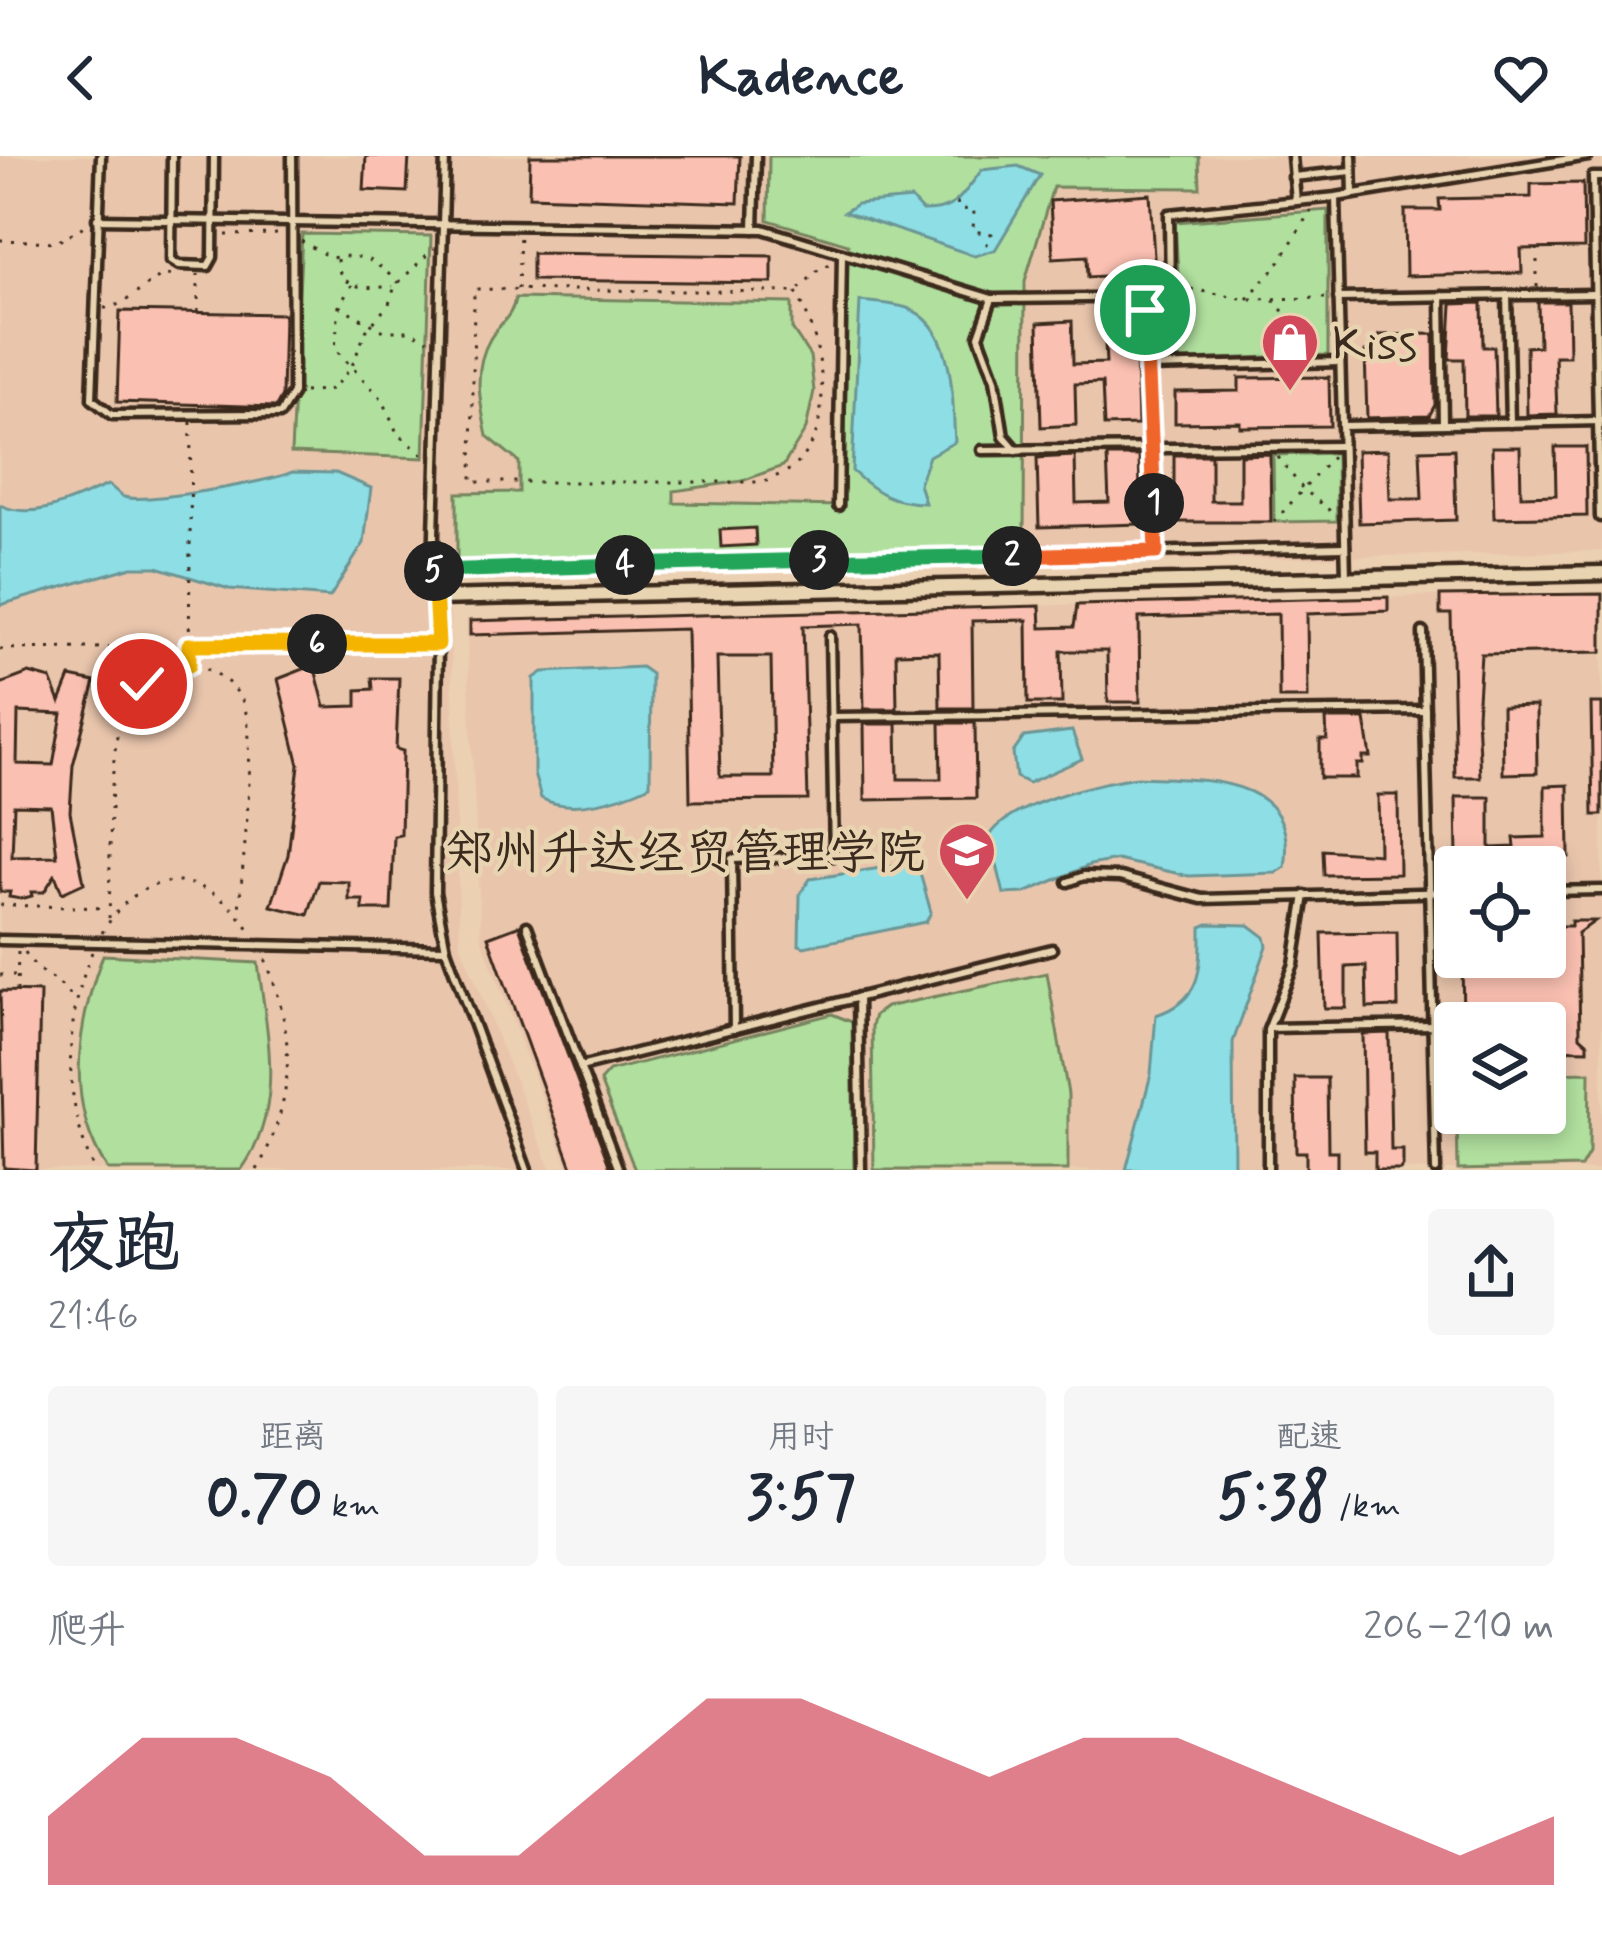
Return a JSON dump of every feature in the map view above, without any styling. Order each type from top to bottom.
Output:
[{"type":"street","points":[[435,598],[1602,573]]},
{"type":"lane","points":[[101,156],[92,399],[112,415],[280,415],[293,393],[292,156]]},
{"type":"lane","points":[[172,156],[171,260],[198,266],[212,263],[214,156]]},
{"type":"lane","points":[[445,156],[434,569],[438,644],[435,892],[446,949],[526,1170]]},
{"type":"lane","points":[[754,229],[756,156]]},
{"type":"lane","points":[[1292,156],[1296,201]]},
{"type":"lane","points":[[1352,156],[1353,194]]},
{"type":"lane","points":[[1170,297],[1169,214],[1353,194],[1588,156]]},
{"type":"lane","points":[[1293,177],[1352,171]]},
{"type":"lane","points":[[1600,517],[1593,177],[1602,176]]},
{"type":"lane","points":[[1336,196],[1346,578]]},
{"type":"lane","points":[[97,219],[754,229],[992,299],[1170,297]]},
{"type":"lane","points":[[838,506],[842,255]]},
{"type":"lane","points":[[1338,298],[1595,294]]},
{"type":"lane","points":[[1507,295],[1510,423]]},
{"type":"lane","points":[[1441,296],[1443,424]]},
{"type":"lane","points":[[1156,552],[1145,310],[1170,297]]},
{"type":"lane","points":[[992,299],[979,336],[995,379],[1004,436],[1016,450]]},
{"type":"lane","points":[[1148,367],[1340,362]]},
{"type":"lane","points":[[1342,426],[1600,421]]},
{"type":"lane","points":[[982,451],[1342,446]]},
{"type":"lane","points":[[434,569],[1345,547]]},
{"type":"lane","points":[[1423,632],[1436,1170]]},
{"type":"lane","points":[[734,1029],[732,859],[834,856],[830,636]]},
{"type":"lane","points":[[831,716],[1425,710]]},
{"type":"lane","points":[[1068,882],[1084,876],[1120,877],[1202,899],[1434,892]]},
{"type":"lane","points":[[1566,891],[1602,890]]},
{"type":"lane","points":[[1268,1170],[1265,1071],[1269,1028],[1294,964],[1305,895]]},
{"type":"lane","points":[[527,926],[619,1170]]},
{"type":"lane","points":[[0,940],[446,949]]},
{"type":"lane","points":[[580,1067],[1052,949]]},
{"type":"lane","points":[[858,998],[861,1170]]},
{"type":"lane","points":[[1269,1028],[1432,1025]]},
{"type":"path","points":[[1247,299],[1279,263],[1318,198]]},
{"type":"path","points":[[957,202],[959,209],[974,211],[973,231],[992,234],[983,252]]},
{"type":"path","points":[[0,240],[57,242],[97,219]]},
{"type":"path","points":[[518,289],[520,224]]},
{"type":"path","points":[[294,235],[312,250],[375,261],[396,285]]},
{"type":"path","points":[[293,393],[332,389],[389,304],[396,285],[444,238]]},
{"type":"path","points":[[1537,295],[1538,249]]},
{"type":"path","points":[[796,292],[812,319],[821,366],[819,423],[799,462],[766,482],[472,482],[474,289],[796,292],[842,255]]},
{"type":"path","points":[[337,257],[338,270],[352,285],[364,289],[396,285]]},
{"type":"path","points":[[198,266],[198,312]]},
{"type":"path","points":[[352,285],[339,306],[335,349],[383,400],[397,434],[436,466]]},
{"type":"path","points":[[1170,286],[1247,299],[1338,298]]},
{"type":"path","points":[[1272,299],[1328,362]]},
{"type":"path","points":[[339,306],[384,331],[410,331],[440,346]]},
{"type":"path","points":[[189,665],[191,414]]},
{"type":"path","points":[[1269,446],[1302,488],[1344,522]]},
{"type":"path","points":[[1274,522],[1342,446]]},
{"type":"path","points":[[0,649],[438,644]]},
{"type":"path","points":[[110,920],[116,736],[125,706],[158,670],[179,664],[203,667],[222,678],[241,697],[250,728],[239,913]]},
{"type":"path","points":[[94,1170],[81,1139],[68,1064],[76,1003],[96,942],[110,920],[126,902],[153,885],[182,881],[212,889],[239,913],[260,945],[279,992],[288,1038],[287,1091],[275,1136],[257,1170]]},
{"type":"path","points":[[0,904],[110,908]]},
{"type":"path","points":[[18,940],[38,974],[64,986],[76,1003]]},
{"type":"path","points":[[17,991],[18,940]]},
{"type":"path","points":[[0,975],[17,975]]},
{"type":"shaded area","points":[[0,156],[1602,156],[1602,551],[449,577],[460,943],[551,1170],[0,1170]]},
{"type":"shaded area","name":"郑州升达经贸管理学院","points":[[1602,592],[1602,1170],[569,1170],[481,937],[466,619]]},
{"type":"green space","points":[[769,156],[1199,156],[1200,188],[1053,187],[1025,281],[1024,549],[674,561],[457,562],[457,493],[519,492],[519,462],[487,436],[479,386],[484,351],[515,298],[792,303],[792,329],[810,356],[814,391],[806,429],[783,466],[742,481],[674,491],[674,503],[844,506],[848,244],[768,220]]},
{"type":"green space","points":[[1328,210],[1328,355],[1159,361],[1157,310],[1180,307],[1175,222]]},
{"type":"green space","points":[[302,234],[431,236],[424,458],[291,453]]},
{"type":"green space","points":[[1336,453],[1337,521],[1274,522],[1273,455]]},
{"type":"green space","points":[[103,955],[258,963],[269,1096],[255,1146],[241,1170],[108,1170],[85,1118],[79,1064],[87,1008]]},
{"type":"green space","points":[[1047,973],[1068,1094],[1068,1170],[874,1170],[875,1015],[886,1007]]},
{"type":"green space","points":[[832,1014],[852,1022],[854,1170],[635,1170],[600,1081],[609,1071]]},
{"type":"green space","points":[[1590,1072],[1589,1153],[1581,1167],[1458,1170],[1457,1134],[1566,1134],[1566,1073]]},
{"type":"water","points":[[1018,166],[1040,175],[995,250],[975,256],[844,212],[857,204],[911,199],[922,211],[943,209],[982,170]]},
{"type":"water","points":[[860,301],[907,308],[935,330],[943,347],[955,442],[929,456],[919,484],[925,503],[885,495],[852,471]]},
{"type":"water","points":[[292,472],[336,473],[371,488],[364,543],[330,597],[229,589],[157,567],[132,567],[0,605],[0,505],[41,510],[108,485],[124,497],[181,495]]},
{"type":"water","points":[[641,667],[651,674],[650,785],[581,805],[541,798],[534,774],[534,678],[543,672]]},
{"type":"water","points":[[1072,731],[1082,759],[1028,783],[1016,777],[1013,753],[1024,737]]},
{"type":"water","points":[[1138,777],[1217,782],[1262,798],[1278,814],[1286,837],[1285,867],[1276,873],[1189,876],[1117,860],[1090,865],[1025,893],[1004,894],[990,836],[1000,824],[1057,796]]},
{"type":"water","points":[[918,866],[931,912],[926,922],[799,945],[800,894],[810,879]]},
{"type":"water","points":[[1249,925],[1265,937],[1267,946],[1233,1042],[1234,1170],[1126,1170],[1151,1074],[1156,1015],[1190,992],[1199,970],[1201,927]]},
{"type":"building","points":[[366,156],[409,156],[407,192],[364,190]]},
{"type":"building","points":[[530,156],[740,156],[738,203],[529,196]]},
{"type":"building","points":[[1583,183],[1584,248],[1521,249],[1522,273],[1406,276],[1405,210],[1440,210],[1439,199],[1531,197],[1531,184]]},
{"type":"building","points":[[1150,194],[1155,273],[1088,277],[1087,256],[1053,258],[1050,201]]},
{"type":"building","points":[[532,253],[772,256],[772,283],[532,280]]},
{"type":"building","points":[[1538,302],[1568,302],[1569,356],[1555,356],[1557,414],[1527,415],[1526,347],[1539,346]]},
{"type":"building","points":[[1482,303],[1483,347],[1494,347],[1496,416],[1465,416],[1464,359],[1449,359],[1452,304]]},
{"type":"building","points":[[120,311],[284,314],[282,396],[276,407],[117,402]]},
{"type":"building","points":[[1135,319],[1138,425],[1104,426],[1102,383],[1075,384],[1076,425],[1041,427],[1038,323],[1072,321],[1073,364],[1106,363],[1104,320]]},
{"type":"building","points":[[1434,334],[1435,405],[1429,416],[1367,418],[1365,352],[1379,343],[1379,335]]},
{"type":"building","points":[[1329,377],[1330,426],[1175,423],[1175,392],[1239,391],[1239,378]]},
{"type":"building","points":[[1492,447],[1520,447],[1521,496],[1556,495],[1555,447],[1586,447],[1587,516],[1494,518]]},
{"type":"building","points":[[1454,449],[1456,520],[1359,523],[1357,451],[1388,450],[1390,499],[1422,499],[1420,450]]},
{"type":"building","points":[[1270,454],[1271,522],[1174,522],[1174,455],[1211,455],[1211,501],[1240,501],[1240,455]]},
{"type":"building","points":[[1075,456],[1076,503],[1109,502],[1107,456],[1139,456],[1141,524],[1039,527],[1037,458]]},
{"type":"building","points":[[755,528],[756,545],[721,547],[720,530]]},
{"type":"building","points":[[1602,594],[1602,652],[1481,654],[1480,777],[1455,777],[1451,614],[1440,614],[1440,596]]},
{"type":"building","points":[[1388,597],[1388,611],[1307,614],[1308,698],[1279,698],[1278,614],[1139,618],[1140,702],[1108,702],[1107,651],[1061,651],[1062,703],[1028,703],[1027,620],[972,621],[973,708],[940,708],[939,652],[896,653],[897,709],[864,709],[862,624],[803,626],[808,800],[690,801],[687,629],[470,635],[470,621],[1040,606],[1041,628],[1074,627],[1077,605]],"holes":[[[717,657],[771,657],[773,777],[720,777]]]},
{"type":"building","points":[[314,665],[325,707],[357,706],[357,690],[373,689],[372,678],[399,678],[396,749],[403,751],[401,835],[394,836],[391,910],[363,910],[363,900],[349,900],[349,882],[319,881],[308,915],[271,906],[288,855],[299,765],[278,679]]},
{"type":"building","points":[[29,673],[51,679],[60,702],[70,677],[95,682],[73,765],[70,812],[84,883],[62,893],[55,875],[44,892],[31,892],[32,896],[21,899],[0,892],[0,684]],"holes":[[[18,712],[62,714],[53,765],[17,764]],[[14,805],[51,806],[57,856],[12,857]]]},
{"type":"building","points":[[1591,703],[1602,703],[1602,815],[1593,815]]},
{"type":"building","points":[[1536,706],[1537,773],[1503,774],[1502,707]]},
{"type":"building","points":[[1326,719],[1365,719],[1371,757],[1357,764],[1357,778],[1320,778],[1320,740],[1327,740]]},
{"type":"building","points":[[940,723],[975,723],[976,798],[865,800],[864,724],[897,724],[898,779],[941,779]]},
{"type":"building","points":[[1568,785],[1569,857],[1566,846],[1515,846],[1514,838],[1545,837],[1545,786]]},
{"type":"building","points":[[1378,795],[1398,795],[1399,874],[1324,875],[1323,850],[1379,854]]},
{"type":"building","points":[[1456,797],[1490,797],[1490,846],[1457,846]]},
{"type":"building","points":[[1571,921],[1595,921],[1578,933],[1580,1036],[1588,1050],[1566,1049],[1566,1002],[1463,1002],[1462,978],[1566,978],[1566,926]]},
{"type":"building","points":[[520,925],[611,1170],[573,1170],[488,937]]},
{"type":"building","points":[[1397,932],[1398,1007],[1367,1008],[1366,966],[1346,967],[1346,1008],[1324,1008],[1322,933]]},
{"type":"building","points":[[0,991],[40,992],[36,1170],[4,1168]]},
{"type":"building","points":[[1389,1033],[1391,1150],[1403,1150],[1403,1166],[1375,1170],[1375,1152],[1365,1152],[1363,1034]]},
{"type":"building","points":[[1295,1078],[1327,1078],[1328,1151],[1337,1151],[1337,1170],[1306,1170],[1306,1152],[1296,1152]]},
{"type":"place","name":"Kiss","points":[[1290,393]]},
{"type":"place","name":"郑州升达经贸管理学院","points":[[967,902]]},
{"type":"route","points":[[142,684],[158,670],[189,665],[189,645],[438,644],[434,569],[1156,552],[1145,310]]}]
